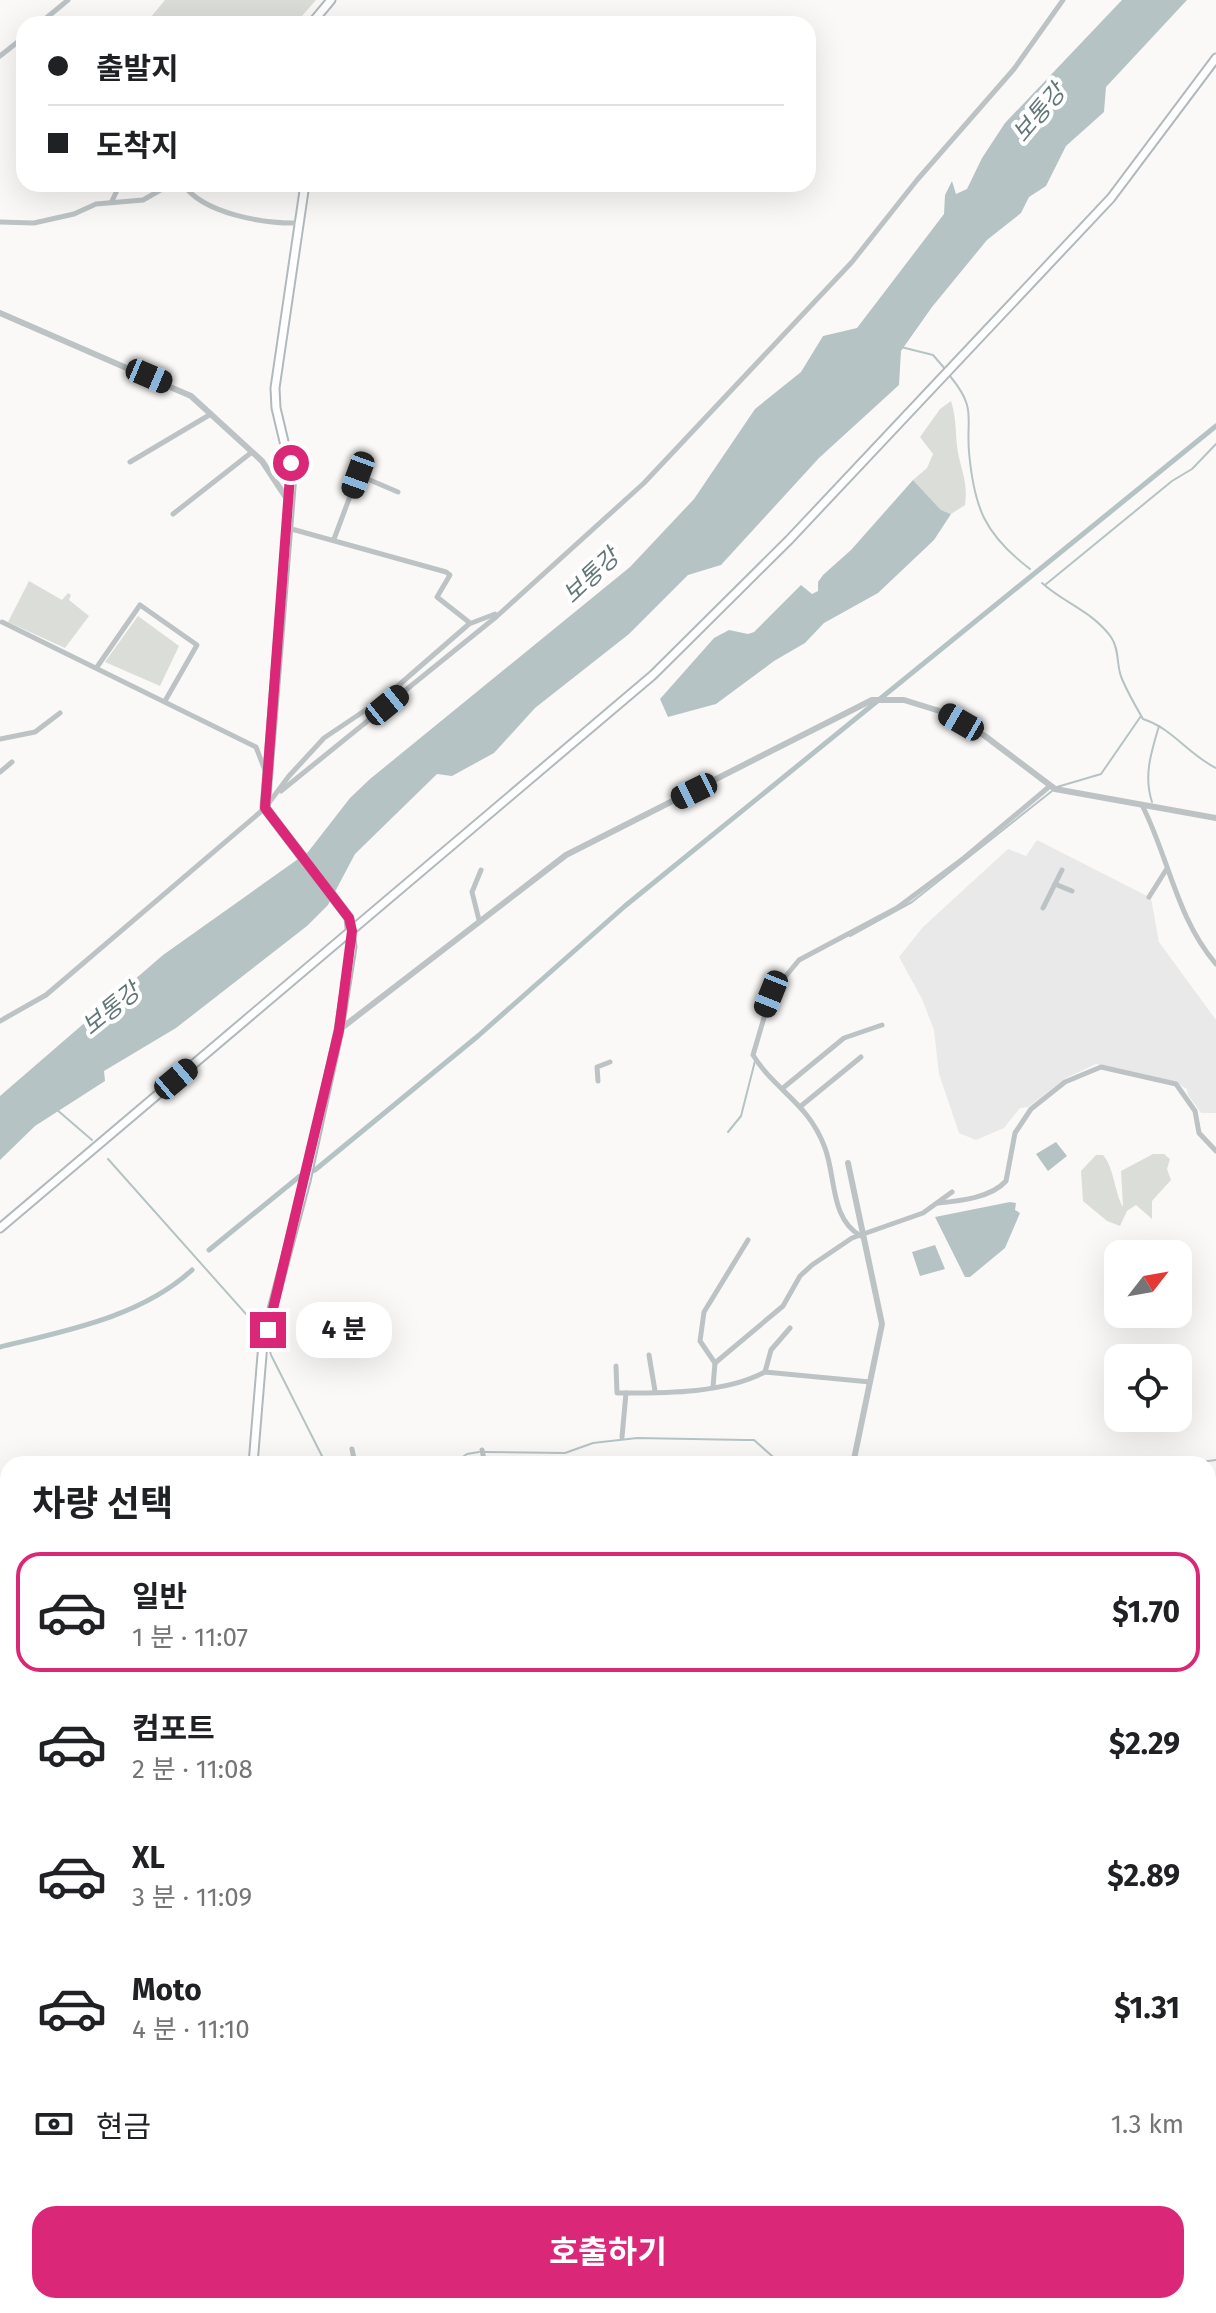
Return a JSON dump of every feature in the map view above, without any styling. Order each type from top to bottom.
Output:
[{"type":"main road","points":[[318,16],[331,0]]},
{"type":"main road","points":[[0,1228],[653,675],[789,540],[1111,198],[1216,58]]},
{"type":"main road","points":[[254,1456],[263,1343],[306,1181],[339,1030],[352,931],[349,918],[265,808],[292,469],[276,408],[275,388],[304,192]]},
{"type":"street","points":[[49,16],[68,0]]},
{"type":"street","points":[[0,1021],[46,995],[281,791],[500,612],[623,503],[801,319],[1006,79],[1063,0]]},
{"type":"street","points":[[0,56],[16,43]]},
{"type":"street","points":[[112,201],[116,192]]},
{"type":"street","points":[[0,222],[34,223],[112,201],[150,198],[159,192]]},
{"type":"street","points":[[189,192],[193,197],[231,212],[299,223]]},
{"type":"street","points":[[0,313],[182,390],[252,452],[289,502]]},
{"type":"street","points":[[130,462],[211,414]]},
{"type":"street","points":[[173,514],[252,452]]},
{"type":"street","points":[[334,539],[358,475],[398,492]]},
{"type":"street","points":[[287,527],[446,572],[450,575],[437,597],[471,623]]},
{"type":"street","points":[[97,667],[140,605],[197,645],[165,701]]},
{"type":"street","points":[[281,791],[289,776],[320,742],[385,697],[471,623],[500,612]]},
{"type":"street","points":[[2,622],[256,747],[267,774]]},
{"type":"street","points":[[339,1030],[566,855],[880,700],[904,700],[946,713],[985,736],[1053,787],[1143,807],[1216,818]]},
{"type":"street","points":[[0,739],[35,732],[60,713]]},
{"type":"street","points":[[0,772],[12,762]]},
{"type":"street","points":[[861,1236],[851,1231],[842,1218],[825,1149],[801,1106],[770,1078],[755,1058],[754,1051],[771,994],[791,967],[807,954],[897,908],[1053,787]]},
{"type":"street","points":[[1143,807],[1165,854],[1166,870],[1195,936],[1216,964]]},
{"type":"street","points":[[479,920],[472,892],[481,870]]},
{"type":"street","points":[[1043,908],[1062,870]]},
{"type":"street","points":[[1149,897],[1166,870]]},
{"type":"street","points":[[1055,884],[1072,891]]},
{"type":"street","points":[[783,1088],[844,1038],[882,1025]]},
{"type":"street","points":[[801,1106],[861,1057]]},
{"type":"street","points":[[598,1081],[597,1067],[610,1062]]},
{"type":"street","points":[[938,1203],[976,1196],[1001,1186],[1006,1181],[1015,1133],[1031,1109],[1065,1082],[1097,1068],[1176,1084],[1195,1111],[1199,1133],[1216,1151]]},
{"type":"street","points":[[848,1163],[882,1324],[855,1456]]},
{"type":"street","points":[[715,1363],[783,1306],[807,1269],[861,1236],[923,1213],[952,1192]]},
{"type":"street","points":[[713,1387],[715,1363],[700,1341],[704,1312],[748,1240]]},
{"type":"street","points":[[765,1372],[771,1350],[790,1328]]},
{"type":"street","points":[[649,1355],[655,1391]]},
{"type":"street","points":[[616,1366],[617,1393],[713,1387],[747,1380],[765,1372],[870,1382]]},
{"type":"street","points":[[622,1437],[626,1393]]},
{"type":"street","points":[[352,1449],[353,1456]]},
{"type":"street","points":[[482,1450],[483,1456]]},
{"type":"shaded area","points":[[165,0],[316,0],[302,16],[152,16]]},
{"type":"shaded area","points":[[951,401],[966,491],[965,505],[951,514],[941,510],[913,480],[927,468],[933,454],[920,437],[940,409]]},
{"type":"shaded area","points":[[29,581],[62,600],[68,593],[71,595],[69,600],[89,616],[65,648],[8,622]]},
{"type":"shaded area","points":[[138,616],[179,646],[160,686],[105,662]]},
{"type":"shaded area","points":[[1037,840],[1151,898],[1159,942],[1216,1020],[1216,1113],[1201,1113],[1187,1089],[1173,1081],[1096,1064],[1066,1078],[1028,1107],[1020,1108],[1004,1128],[976,1140],[959,1133],[939,1074],[934,1030],[922,999],[899,957],[923,927],[1008,849],[1026,856]]},
{"type":"shaded area","points":[[1153,1154],[1164,1154],[1170,1159],[1167,1169],[1171,1180],[1152,1201],[1152,1219],[1136,1205],[1127,1211],[1120,1226],[1107,1221],[1083,1201],[1081,1171],[1096,1155],[1103,1155],[1107,1160],[1123,1207],[1121,1171]]},
{"type":"water","name":"보통강","points":[[1122,0],[1187,0],[1106,87],[1104,112],[1066,146],[1046,186],[1029,197],[1021,213],[987,240],[932,307],[901,351],[899,385],[819,458],[721,565],[688,575],[629,634],[535,708],[494,753],[452,776],[437,774],[355,854],[328,905],[307,926],[176,1028],[104,1071],[105,1081],[35,1126],[0,1160],[0,1096],[163,955],[308,852],[350,798],[370,779],[630,567],[694,499],[755,409],[801,372],[823,336],[857,328],[944,214],[945,195],[952,181],[956,194],[967,189],[982,158],[1005,123]]},
{"type":"water","points":[[913,480],[941,510],[951,514],[934,540],[878,593],[824,623],[805,643],[774,661],[716,704],[668,717],[660,699],[714,638],[729,630],[748,634],[754,632],[801,585],[812,594],[818,591],[818,582],[823,575],[851,550]]},
{"type":"water","points":[[1056,1142],[1067,1156],[1048,1171],[1036,1154]]},
{"type":"water","points":[[1016,1203],[1015,1210],[1020,1213],[1005,1248],[970,1277],[965,1277],[935,1217]]},
{"type":"water","points":[[935,1245],[945,1269],[920,1276],[912,1252]]},
{"type":"waterway","points":[[901,347],[933,355],[946,370]]},
{"type":"waterway","points":[[950,376],[967,405],[971,471],[978,504],[1002,544],[1030,569]]},
{"type":"waterway","points":[[209,1250],[300,1176],[315,1170],[478,1036],[625,906],[1216,426]]},
{"type":"waterway","points":[[1045,585],[1172,481],[1192,469],[1216,444]]},
{"type":"waterway","points":[[1042,583],[1095,620],[1111,637],[1122,679],[1143,719],[1163,729],[1216,768]]},
{"type":"waterway","points":[[1057,787],[1101,774],[1141,716]]},
{"type":"waterway","points":[[1152,802],[1148,772],[1159,726]]},
{"type":"waterway","points":[[850,936],[912,902],[1052,791]]},
{"type":"waterway","points":[[728,1132],[741,1116],[755,1061]]},
{"type":"waterway","points":[[56,1109],[92,1140]]},
{"type":"waterway","points":[[108,1159],[262,1332]]},
{"type":"waterway","points":[[0,1347],[76,1328],[126,1311],[150,1300],[192,1270]]},
{"type":"waterway","points":[[267,1340],[271,1355],[322,1456]]},
{"type":"waterway","points":[[485,1452],[565,1453],[593,1443],[637,1438],[754,1440],[772,1456]]},
{"type":"waterway","points":[[464,1456],[479,1452]]},
{"type":"route","points":[[268,1330],[309,1167],[339,1030],[352,947],[349,918],[265,808],[291,463]]}]
